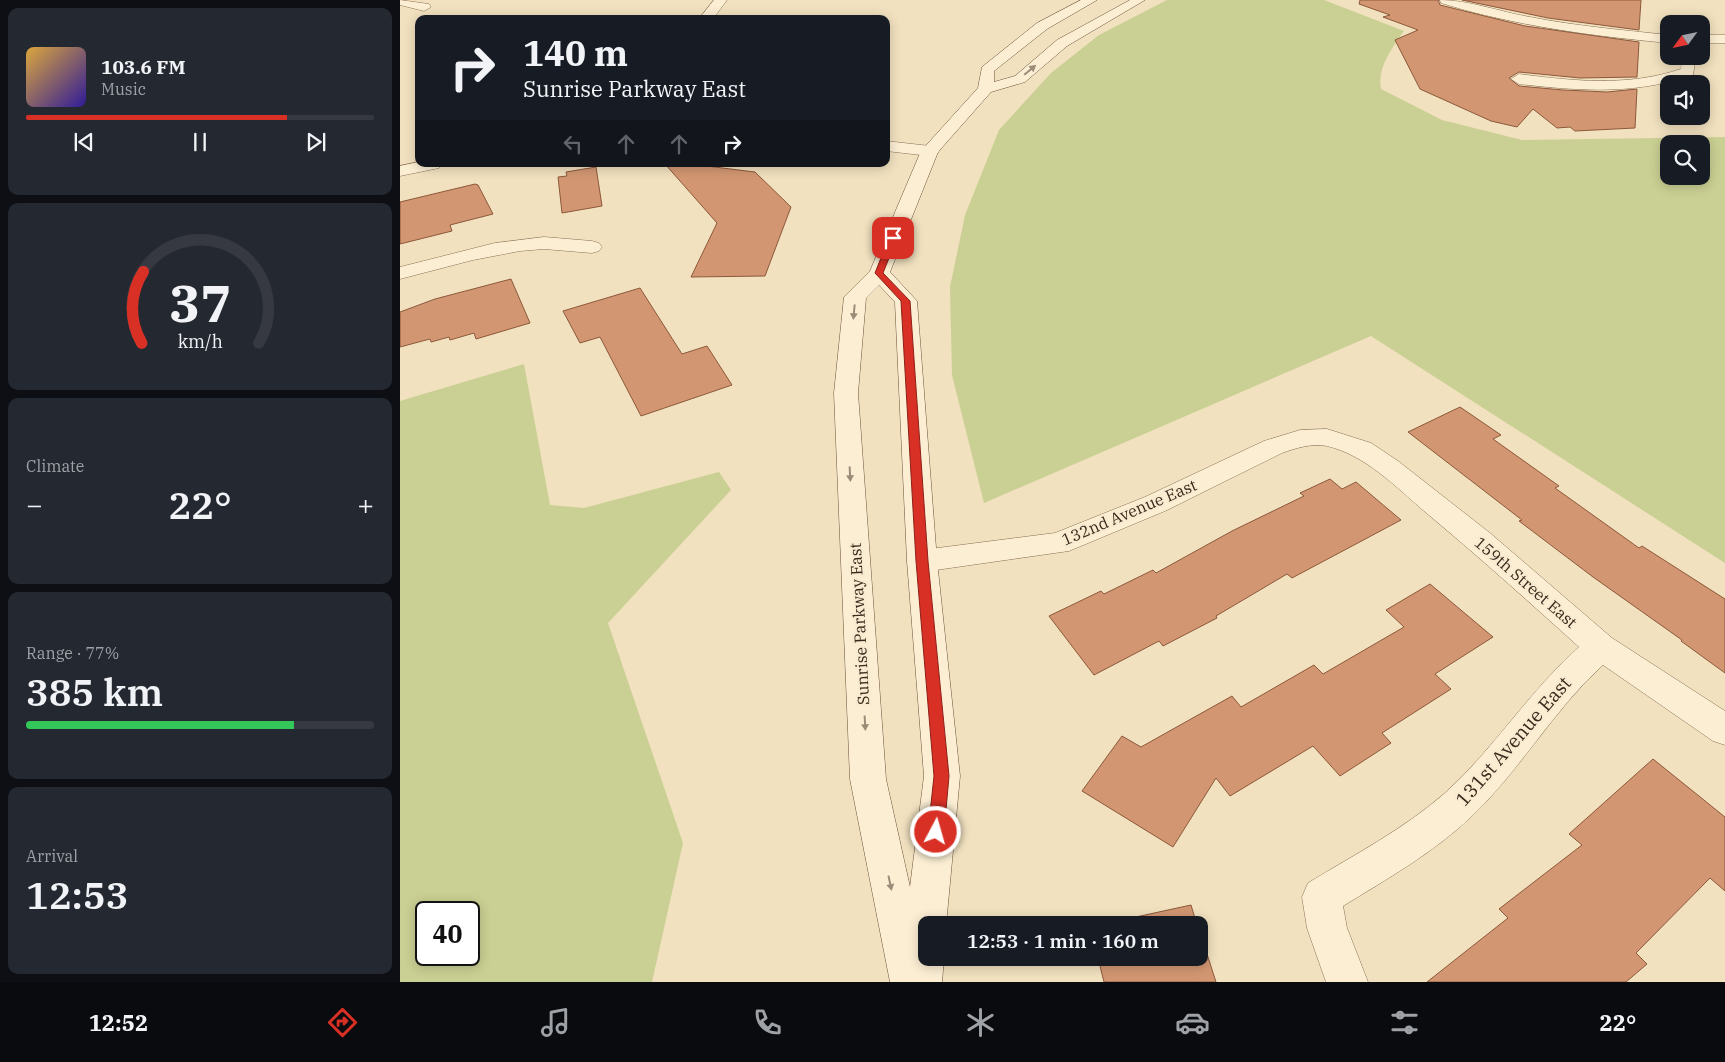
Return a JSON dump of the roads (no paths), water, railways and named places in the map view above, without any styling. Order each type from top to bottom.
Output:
[{"type":"street","points":[[709,15],[721,0]]},
{"type":"street","points":[[1091,0],[1042,26],[987,70],[986,89],[1020,79],[1062,43],[1139,0]]},
{"type":"street","points":[[1446,0],[1478,10],[1536,23],[1660,38]]},
{"type":"street","points":[[400,1],[424,7]]},
{"type":"street","points":[[1710,39],[1725,39]]},
{"type":"street","points":[[1519,79],[1558,84],[1653,83],[1688,72],[1688,65]]},
{"type":"street","name":"Sunrise Parkway East","points":[[911,982],[868,779],[846,393],[855,297],[879,273],[930,151],[986,89]]},
{"type":"street","points":[[890,146],[930,151]]},
{"type":"street","points":[[400,171],[419,167]]},
{"type":"street","points":[[400,273],[487,251],[550,242],[573,243],[592,247]]},
{"type":"street","points":[[879,273],[906,301],[922,561],[942,776],[927,916]]},
{"type":"street","name":"132nd Avenue East","points":[[922,561],[1059,543],[1156,504],[1273,447],[1300,438],[1328,437]]},
{"type":"street","name":"159th Street East","points":[[1328,437],[1362,448],[1389,467],[1480,541],[1601,647],[1725,730]]},
{"type":"street","name":"131st Avenue East","points":[[1347,982],[1327,928],[1322,897],[1412,841],[1458,805],[1517,742],[1574,670],[1601,647]]},
{"type":"street","points":[[921,982],[922,966]]}]
